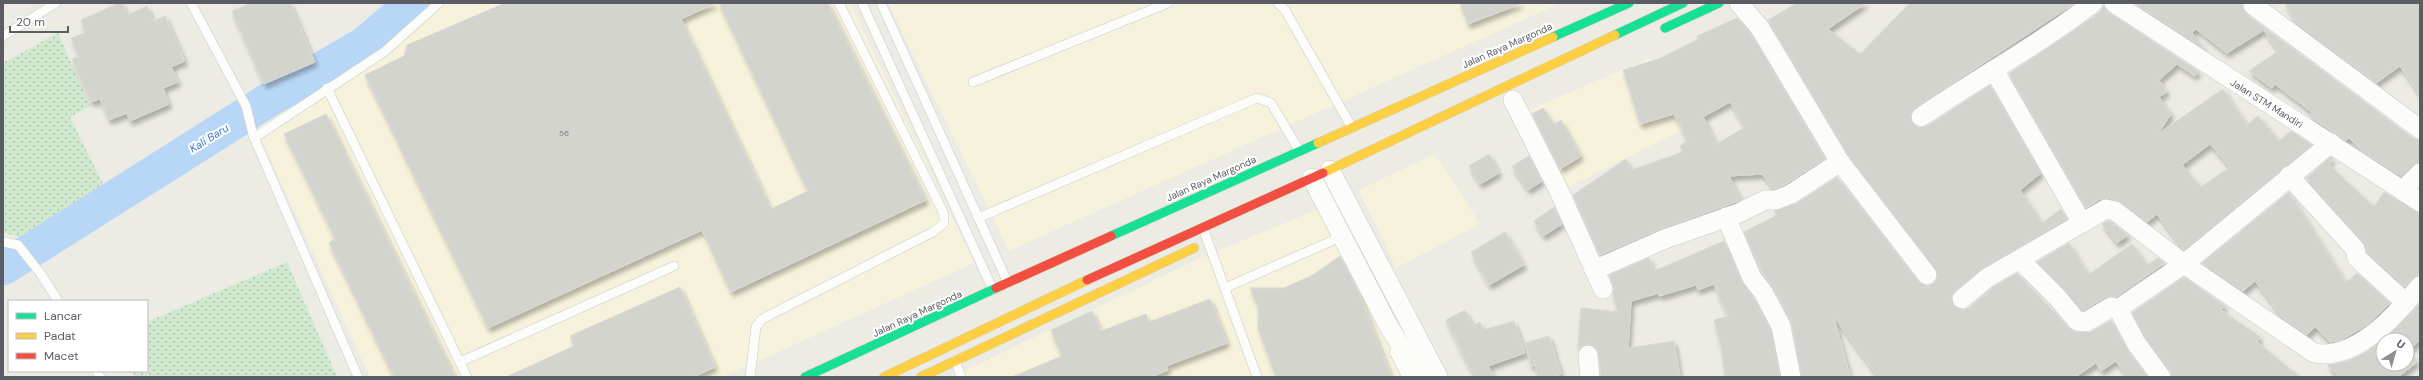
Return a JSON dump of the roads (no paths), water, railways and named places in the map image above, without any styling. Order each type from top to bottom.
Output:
[{"type":"main road","name":"Jalan Raya Margonda","points":[[805,377],[1351,126],[1629,3]]},
{"type":"main road","points":[[884,377],[1106,271],[1203,228],[1336,177],[1683,3]]},
{"type":"main road","points":[[1655,33],[1718,3]]},
{"type":"main road","points":[[1312,186],[1336,177]]},
{"type":"main road","points":[[921,377],[1212,240]]},
{"type":"main road","points":[[1106,271],[1113,286]]},
{"type":"main road","points":[[1020,312],[1028,327]]},
{"type":"street","points":[[1739,3],[1760,28],[1840,162],[1927,275]]},
{"type":"street","points":[[1922,117],[2036,44],[2093,3]]},
{"type":"street","name":"Jalan STM Mandiri","points":[[2114,3],[2420,202]]},
{"type":"street","points":[[2253,5],[2420,129]]},
{"type":"street","points":[[1994,70],[2082,223]]},
{"type":"street","points":[[1513,100],[1560,193],[1603,289]]},
{"type":"street","points":[[2020,260],[2057,297],[2077,321],[2086,322],[2111,307],[2118,308],[2184,264],[2289,176],[2331,143]]},
{"type":"street","points":[[1594,270],[1665,239],[1726,217],[1765,200],[1776,200],[1791,194],[1840,162]]},
{"type":"street","points":[[2403,190],[2420,173]]},
{"type":"street","points":[[2289,176],[2355,249],[2357,258],[2406,303]]},
{"type":"street","points":[[1336,177],[1438,377]]},
{"type":"street","points":[[1312,186],[1386,323],[1419,377]]},
{"type":"street","points":[[1962,299],[1987,278],[2106,209],[2115,211],[2184,264],[2314,353],[2325,355],[2338,352],[2368,338],[2406,303],[2420,286]]},
{"type":"street","points":[[1726,217],[1752,278],[1762,292],[1781,326],[1791,377]]},
{"type":"street","points":[[2118,308],[2136,343],[2161,377]]},
{"type":"street","points":[[1588,355],[1590,377]]},
{"type":"lane","points":[[3,36],[56,3]]},
{"type":"lane","points":[[191,3],[246,106],[254,137],[358,377]]},
{"type":"lane","points":[[254,137],[384,52],[439,3]]},
{"type":"lane","points":[[750,377],[756,327],[762,319],[932,232],[944,223],[944,214],[839,3]]},
{"type":"lane","points":[[862,3],[993,290]]},
{"type":"lane","points":[[881,3],[1008,283]]},
{"type":"lane","points":[[973,82],[1168,3]]},
{"type":"lane","points":[[1278,3],[1285,10],[1351,126]]},
{"type":"lane","points":[[327,88],[467,377]]},
{"type":"lane","points":[[978,218],[1257,98],[1271,103],[1299,150]]},
{"type":"lane","points":[[1312,186],[1336,239],[1407,377]]},
{"type":"lane","points":[[1203,228],[1212,240],[1225,288],[1257,377]]},
{"type":"lane","points":[[1225,288],[1336,239]]},
{"type":"lane","points":[[3,242],[18,245],[41,274],[57,300]]},
{"type":"lane","points":[[460,362],[674,266]]},
{"type":"lane","points":[[950,345],[961,377]]},
{"type":"waterway","name":"Kali Baru","points":[[3,268],[272,98],[366,43],[412,3]]}]
